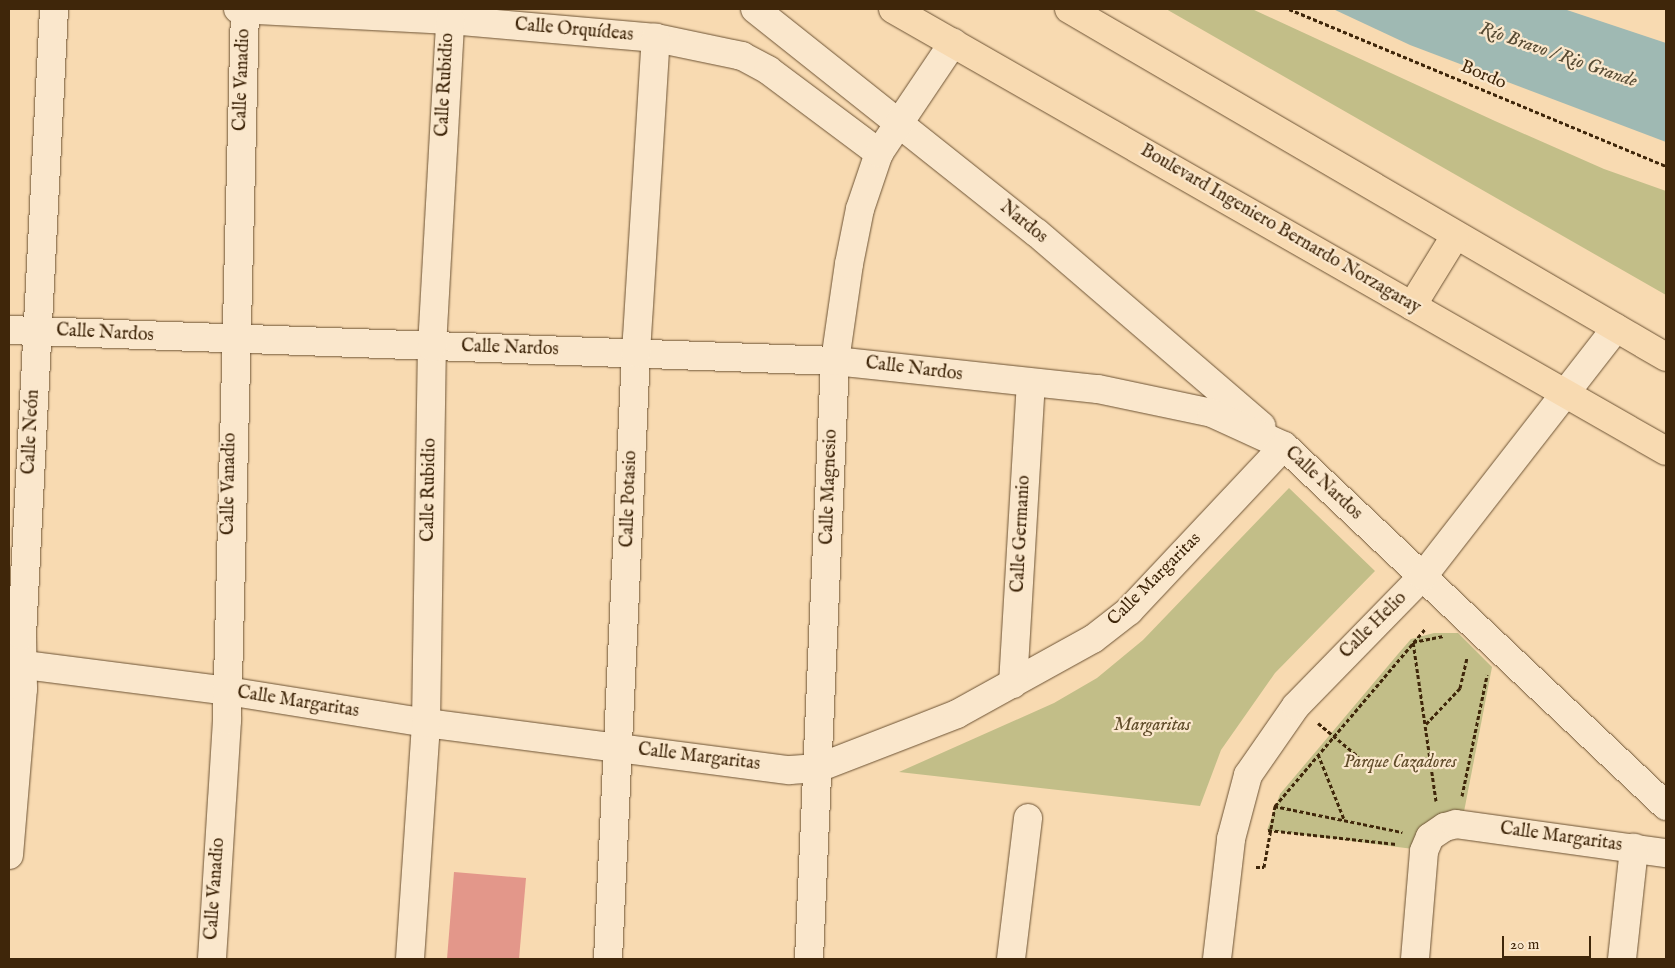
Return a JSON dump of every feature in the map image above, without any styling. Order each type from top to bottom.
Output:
[{"type":"highway","name":"Boulevard Ingeniero Bernardo Norzagaray","points":[[893,9],[1666,451]]},
{"type":"highway","points":[[1070,9],[1455,236],[1666,357]]},
{"type":"highway","points":[[1412,306],[1455,236]]},
{"type":"street","name":"Calle Neón","points":[[9,855],[16,664],[37,331],[54,9]]},
{"type":"street","name":"Calle Orquídeas","points":[[238,9],[450,20],[656,38],[742,56],[768,70],[879,153]]},
{"type":"street","name":"Calle Vanadio","points":[[212,959],[227,691],[234,341],[245,9]]},
{"type":"street","name":"Nardos","points":[[755,9],[1037,233],[1284,446]]},
{"type":"street","name":"Calle Rubidio","points":[[410,959],[426,724],[432,347],[450,20]]},
{"type":"street","name":"Calle Potasio","points":[[608,959],[620,749],[636,353],[656,38]]},
{"type":"street","name":"Calle Magnesio","points":[[809,959],[835,361],[860,209],[879,153],[953,43]]},
{"type":"street","name":"Calle Helio","points":[[1217,959],[1231,839],[1248,775],[1296,706],[1423,576],[1616,328]]},
{"type":"street","name":"Calle Nardos","points":[[9,330],[234,341],[835,361],[1031,384],[1098,389],[1212,413],[1284,446],[1666,806]]},
{"type":"street","name":"Calle Germanio","points":[[1013,684],[1031,384]]},
{"type":"street","name":"Calle Margaritas","points":[[16,664],[227,691],[426,724],[790,770],[818,768],[958,714],[1093,639],[1129,611],[1284,446]]},
{"type":"street","points":[[1012,959],[1028,818]]},
{"type":"street","name":"Calle Margaritas","points":[[1438,835],[1634,848],[1666,852]]},
{"type":"street","points":[[1415,959],[1438,835]]},
{"type":"street","points":[[1622,959],[1634,848]]},
{"type":"path","name":"Bordo","points":[[1289,9],[1666,166]]},
{"type":"path","points":[[1264,868],[1268,830],[1275,806],[1425,629]]},
{"type":"path","points":[[1413,642],[1438,835]]},
{"type":"path","points":[[1425,724],[1460,688],[1468,654]]},
{"type":"path","points":[[1438,835],[1488,668]]},
{"type":"path","points":[[1296,706],[1359,757]]},
{"type":"path","points":[[1318,754],[1344,820]]},
{"type":"path","points":[[1241,799],[1344,820],[1438,835]]},
{"type":"path","points":[[1268,830],[1438,835]]},
{"type":"green space","points":[[1166,9],[1252,9],[1604,169],[1666,191],[1666,295]]},
{"type":"green space","name":"Margaritas","points":[[1289,488],[1375,571],[1275,673],[1221,750],[1200,806],[899,772],[1054,703],[1097,678],[1143,640]]},
{"type":"green space","name":"Parque Cazadores","points":[[1434,633],[1458,633],[1492,667],[1462,822],[1421,850],[1267,830],[1280,794],[1398,654],[1411,639]]},
{"type":"water","name":"Río Bravo / Rio Grande","points":[[1333,9],[1564,9],[1666,43],[1666,142],[1410,45]]},
{"type":"building","points":[[454,872],[526,878],[519,959],[447,959]]}]
